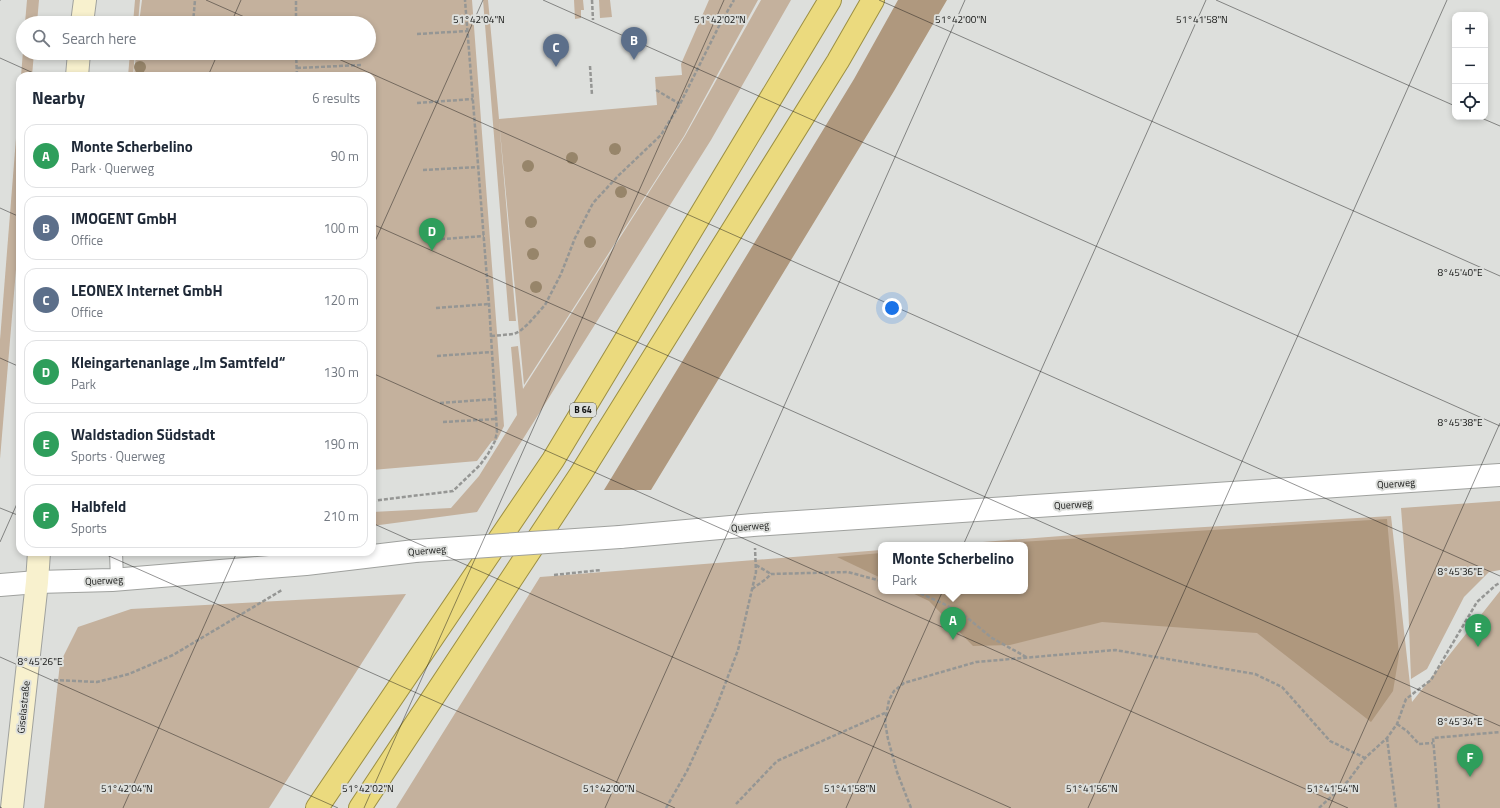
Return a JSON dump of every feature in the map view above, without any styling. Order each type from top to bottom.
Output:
[{"type":"highway","name":"B 64","points":[[317,808],[553,460],[830,0]]},
{"type":"highway","points":[[360,808],[580,475],[838,61],[873,0]]},
{"type":"main road","points":[[83,16],[85,0]]},
{"type":"main road","points":[[77,72],[78,60]]},
{"type":"main road","name":"Giselastraße","points":[[12,808],[39,556]]},
{"type":"street","name":"Querweg","points":[[376,556],[415,551],[620,537],[753,525],[1500,475]]},
{"type":"street","name":"Querweg","points":[[0,585],[37,582],[117,580],[306,564],[373,556]]},
{"type":"lane","points":[[116,556],[117,580]]},
{"type":"path","points":[[194,16],[195,0]]},
{"type":"path","points":[[296,0],[296,16]]},
{"type":"path","points":[[376,501],[453,491],[480,465],[495,441],[497,432],[484,236],[465,0]]},
{"type":"path","points":[[592,0],[593,20]]},
{"type":"path","points":[[491,336],[514,334],[520,331],[545,305],[561,274],[575,238],[593,203],[618,176],[662,135],[680,104],[734,0]]},
{"type":"path","points":[[417,34],[468,30]]},
{"type":"path","points":[[296,60],[296,72]]},
{"type":"path","points":[[297,68],[361,65]]},
{"type":"path","points":[[590,66],[592,95]]},
{"type":"path","points":[[656,90],[680,104]]},
{"type":"path","points":[[417,103],[473,99]]},
{"type":"path","points":[[423,170],[478,167]]},
{"type":"path","points":[[429,240],[484,236]]},
{"type":"path","points":[[436,308],[489,304]]},
{"type":"path","points":[[437,356],[491,352]]},
{"type":"path","points":[[440,403],[495,399]]},
{"type":"path","points":[[443,422],[496,419]]},
{"type":"path","points":[[666,808],[687,771],[716,708],[738,650],[756,572],[753,525]]},
{"type":"path","points":[[756,564],[771,574],[848,572],[878,580]]},
{"type":"path","points":[[554,575],[601,570]]},
{"type":"path","points":[[752,590],[771,574]]},
{"type":"path","points":[[1319,808],[1348,781],[1365,758],[1387,738],[1397,724],[1406,699],[1431,680],[1477,602],[1500,583]]},
{"type":"path","points":[[1496,585],[1500,586]]},
{"type":"path","points":[[54,680],[97,682],[129,674],[173,655],[286,588]]},
{"type":"path","points":[[921,594],[944,604],[965,616],[992,638],[1028,658]]},
{"type":"path","points":[[911,808],[897,772],[888,739],[885,722],[889,700],[894,691],[904,683],[976,662],[1115,650],[1255,674],[1282,687],[1330,741],[1365,758]]},
{"type":"path","points":[[736,804],[777,761],[886,713]]},
{"type":"path","points":[[1397,724],[1407,731],[1419,744],[1433,743]]},
{"type":"path","points":[[1439,808],[1433,738],[1500,732]]},
{"type":"path","points":[[1387,738],[1396,808]]},
{"type":"shaded area","points":[[27,0],[39,0],[38,16],[26,16]]},
{"type":"shaded area","points":[[135,0],[140,0],[139,16],[134,16]]},
{"type":"shaded area","points":[[142,0],[472,0],[504,426],[497,440],[492,441],[477,461],[376,470],[376,72],[134,72],[135,60],[376,60],[376,16],[140,16]]},
{"type":"shaded area","points":[[483,0],[488,0],[499,119],[657,105],[655,77],[682,75],[681,64],[709,0],[758,0],[684,136],[524,385],[499,120],[516,321],[509,321]]},
{"type":"shaded area","points":[[574,0],[583,0],[584,10],[581,10],[581,18],[575,19]]},
{"type":"shaded area","points":[[599,0],[610,0],[612,17],[600,18]]},
{"type":"shaded area","points":[[761,0],[791,0],[711,140],[477,512],[376,525],[376,512],[451,508],[479,476],[517,415],[511,347],[518,346],[523,389],[685,136]]},
{"type":"shaded area","points":[[898,0],[947,0],[894,91],[651,490],[604,490],[854,79]]},
{"type":"shaded area","points":[[22,60],[33,60],[32,72],[21,72]]},
{"type":"shaded area","points":[[129,60],[134,60],[133,72],[128,72]]},
{"type":"shaded area","points":[[16,138],[16,269],[0,459],[0,340]]},
{"type":"shaded area","points":[[1500,501],[1500,570],[1489,572],[1464,597],[1427,669],[1411,679],[1408,600],[1401,508]]},
{"type":"shaded area","points":[[1391,516],[1412,702],[1500,591],[1500,808],[396,808],[540,577],[878,550],[878,594],[1028,594],[1028,542],[983,542],[1087,534]]},
{"type":"shaded area","points":[[1387,519],[1399,655],[1393,691],[1371,722],[1257,633],[1102,622],[1010,645],[973,646],[929,601],[914,594],[1028,594],[1028,542],[1020,542]]},
{"type":"shaded area","points":[[878,553],[878,577],[837,557]]},
{"type":"shaded area","points":[[406,594],[269,808],[44,808],[60,663],[78,627],[131,609]]},
{"type":"place","name":"IMOGENT GmbH","points":[[634,60]]},
{"type":"place","name":"LEONEX Internet GmbH","points":[[556,67]]},
{"type":"place","name":"Kleingartenanlage „Im Samtfeld“","points":[[432,251]]},
{"type":"place","name":"Monte Scherbelino","points":[[953,640]]},
{"type":"place","name":"Waldstadion Südstadt","points":[[1478,647]]},
{"type":"place","name":"Halbfeld","points":[[1470,777]]}]
